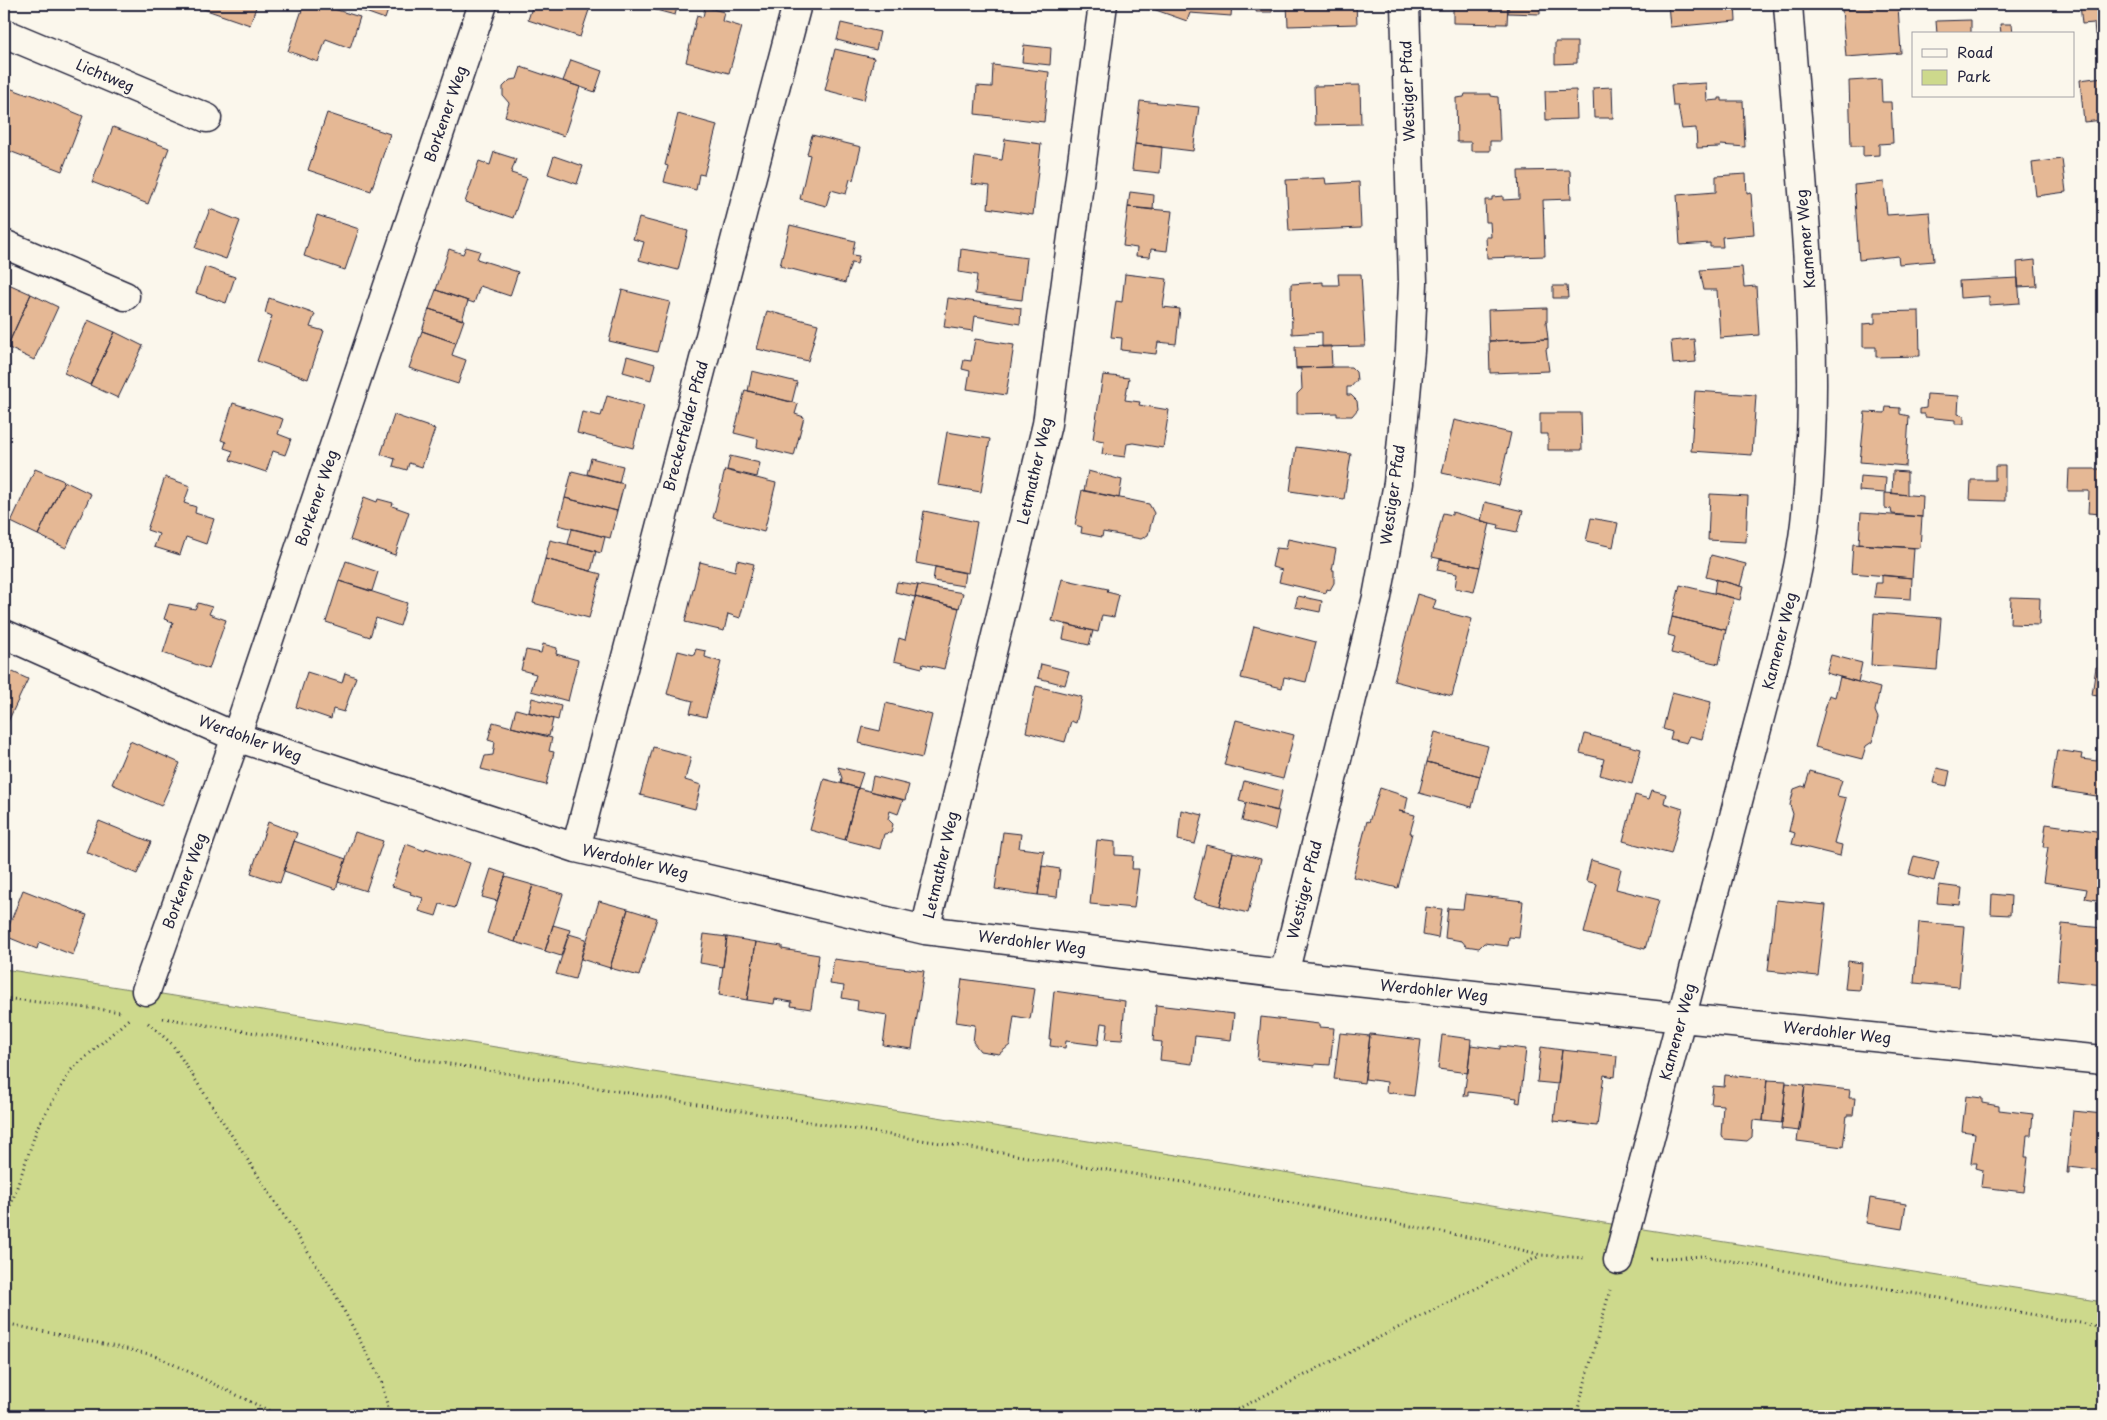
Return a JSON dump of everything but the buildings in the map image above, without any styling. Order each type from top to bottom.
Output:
[{"type":"street","name":"Borkener Weg","points":[[146,991],[236,737],[483,4]]},
{"type":"street","name":"Breckerfelder Pfad","points":[[576,848],[797,4]]},
{"type":"street","name":"Letmather Weg","points":[[926,930],[1047,424],[1103,4]]},
{"type":"street","name":"Westiger Pfad","points":[[1284,974],[1376,597],[1398,482],[1410,351],[1413,283],[1405,4]]},
{"type":"street","name":"Kamener Weg","points":[[1618,1260],[1796,578],[1805,524],[1812,382],[1811,304],[1788,4]]},
{"type":"street","name":"Lichtweg","points":[[4,33],[207,118]]},
{"type":"street","points":[[4,244],[125,296]]},
{"type":"street","name":"Werdohler Weg","points":[[4,634],[236,737],[576,848],[926,930],[1284,974],[1682,1018],[2103,1060]]},
{"type":"path","points":[[4,998],[136,1013],[71,1070],[38,1126],[4,1225]]},
{"type":"path","points":[[156,1016],[1189,1183],[1488,1241],[1541,1255],[1618,1260],[1703,1256],[2103,1327]]},
{"type":"path","points":[[143,1020],[172,1044],[334,1292],[381,1380],[390,1416]]},
{"type":"path","points":[[1224,1416],[1541,1255]]},
{"type":"path","points":[[1576,1416],[1618,1260]]},
{"type":"path","points":[[4,1323],[154,1355],[280,1416]]},
{"type":"green space","points":[[4,969],[2103,1302],[2103,1416],[4,1416]]}]
